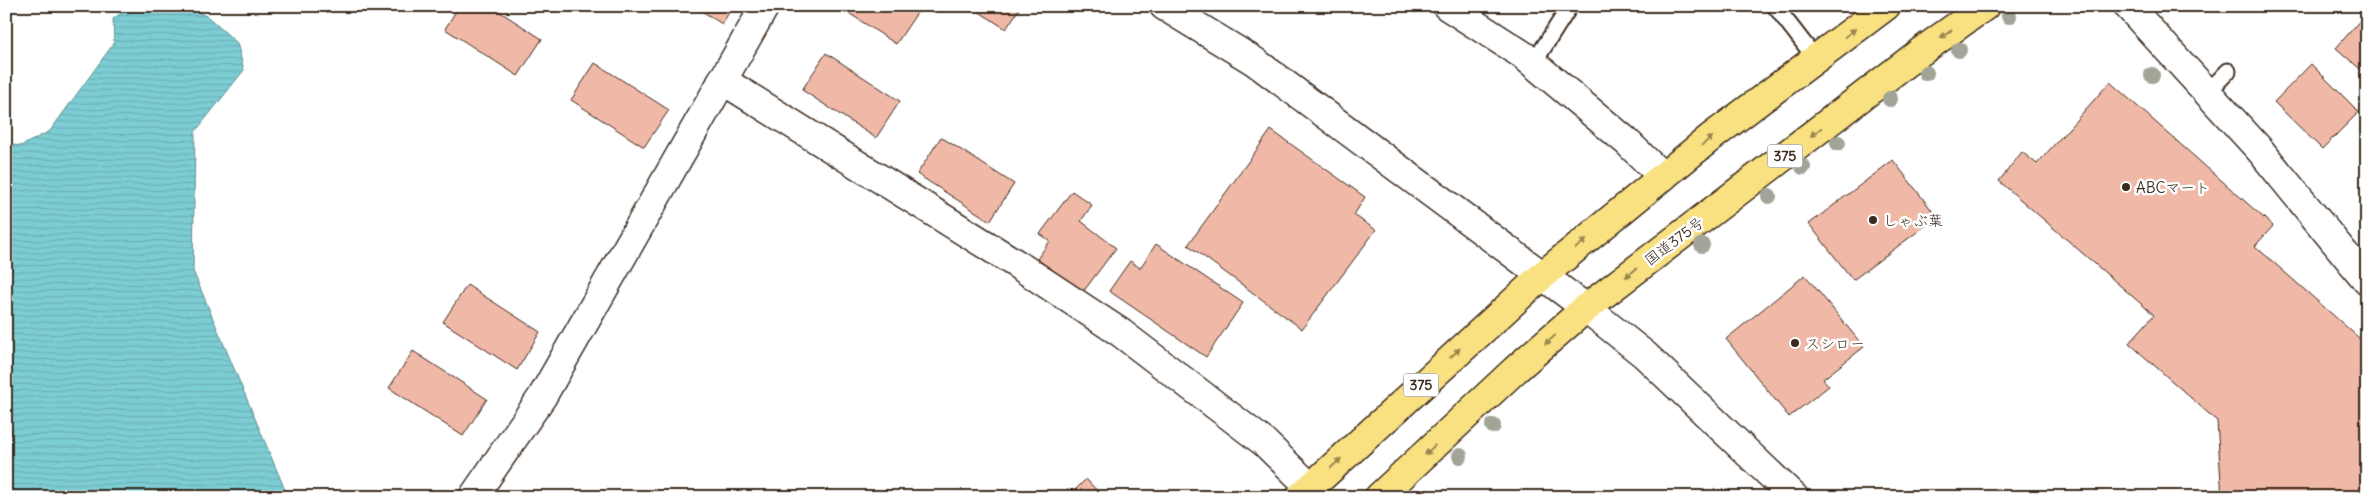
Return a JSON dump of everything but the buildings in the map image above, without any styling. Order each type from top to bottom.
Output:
[{"type":"highway","name":"375","points":[[1305,492],[1543,275],[1710,138],[1886,6]]},
{"type":"highway","name":"国道375号","points":[[1379,497],[1515,370],[1586,308],[1919,53],[1985,6]]},
{"type":"street","points":[[473,497],[542,397],[765,6]]},
{"type":"street","points":[[1164,6],[1254,61],[1586,308],[1645,355],[1794,497]]},
{"type":"street","points":[[1448,6],[1523,55],[1626,141],[1663,177]]},
{"type":"street","points":[[2128,6],[2259,149],[2367,280]]},
{"type":"street","points":[[722,80],[1015,263],[1122,333],[1266,444],[1305,492]]},
{"type":"lane","points":[[1533,64],[1570,6]]},
{"type":"lane","points":[[1776,6],[1816,59]]},
{"type":"lane","points":[[2207,93],[2228,70]]},
{"type":"water","points":[[130,6],[186,6],[208,17],[237,43],[244,70],[195,132],[193,271],[288,497],[6,497],[6,144],[21,146],[50,131],[114,43],[113,19]]},
{"type":"place","name":"ABCマート","points":[[2126,187]]},
{"type":"place","name":"しゃぶ葉","points":[[1873,220]]},
{"type":"place","name":"スシロー","points":[[1795,343]]}]
